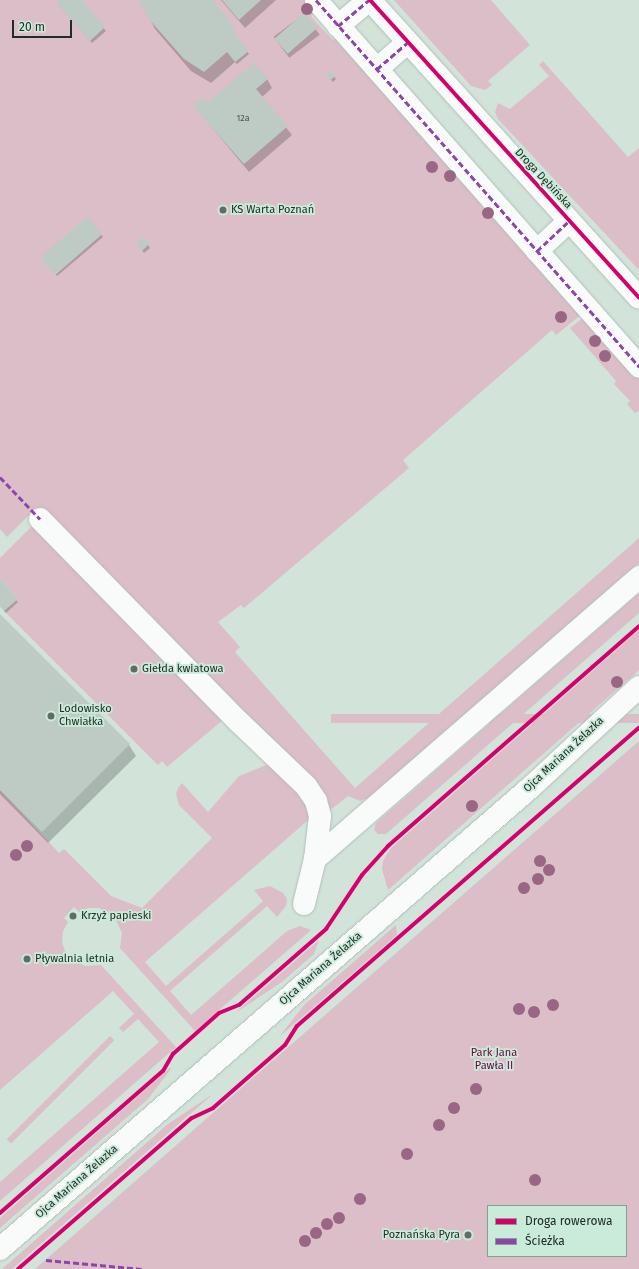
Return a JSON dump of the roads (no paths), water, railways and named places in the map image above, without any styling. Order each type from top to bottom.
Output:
[{"type":"street","points":[[316,0],[639,367]]},
{"type":"street","points":[[338,26],[369,0]]},
{"type":"street","name":"Droga Dębińska","points":[[369,0],[639,298]]},
{"type":"street","points":[[377,69],[407,43]]},
{"type":"street","points":[[537,251],[569,221]]},
{"type":"street","points":[[40,519],[238,721],[306,786],[316,801],[320,816],[315,859],[304,904]]},
{"type":"street","points":[[315,859],[639,577]]},
{"type":"street","name":"Ojca Mariana Żelazka","points":[[0,1249],[531,787],[639,687]]},
{"type":"place","name":"KS Warta Poznań","points":[[223,210]]},
{"type":"place","name":"Giełda kwiatowa","points":[[134,669]]},
{"type":"place","name":"Lodowisko Chwiałka","points":[[51,716]]},
{"type":"place","name":"Krzyż papieski","points":[[73,916]]},
{"type":"place","name":"Pływalnia letnia","points":[[27,959]]},
{"type":"place","name":"Poznańska Pyra","points":[[468,1235]]},
{"type":"park label","name":"Park Jana Pawła II","points":[[494,1060]]}]
